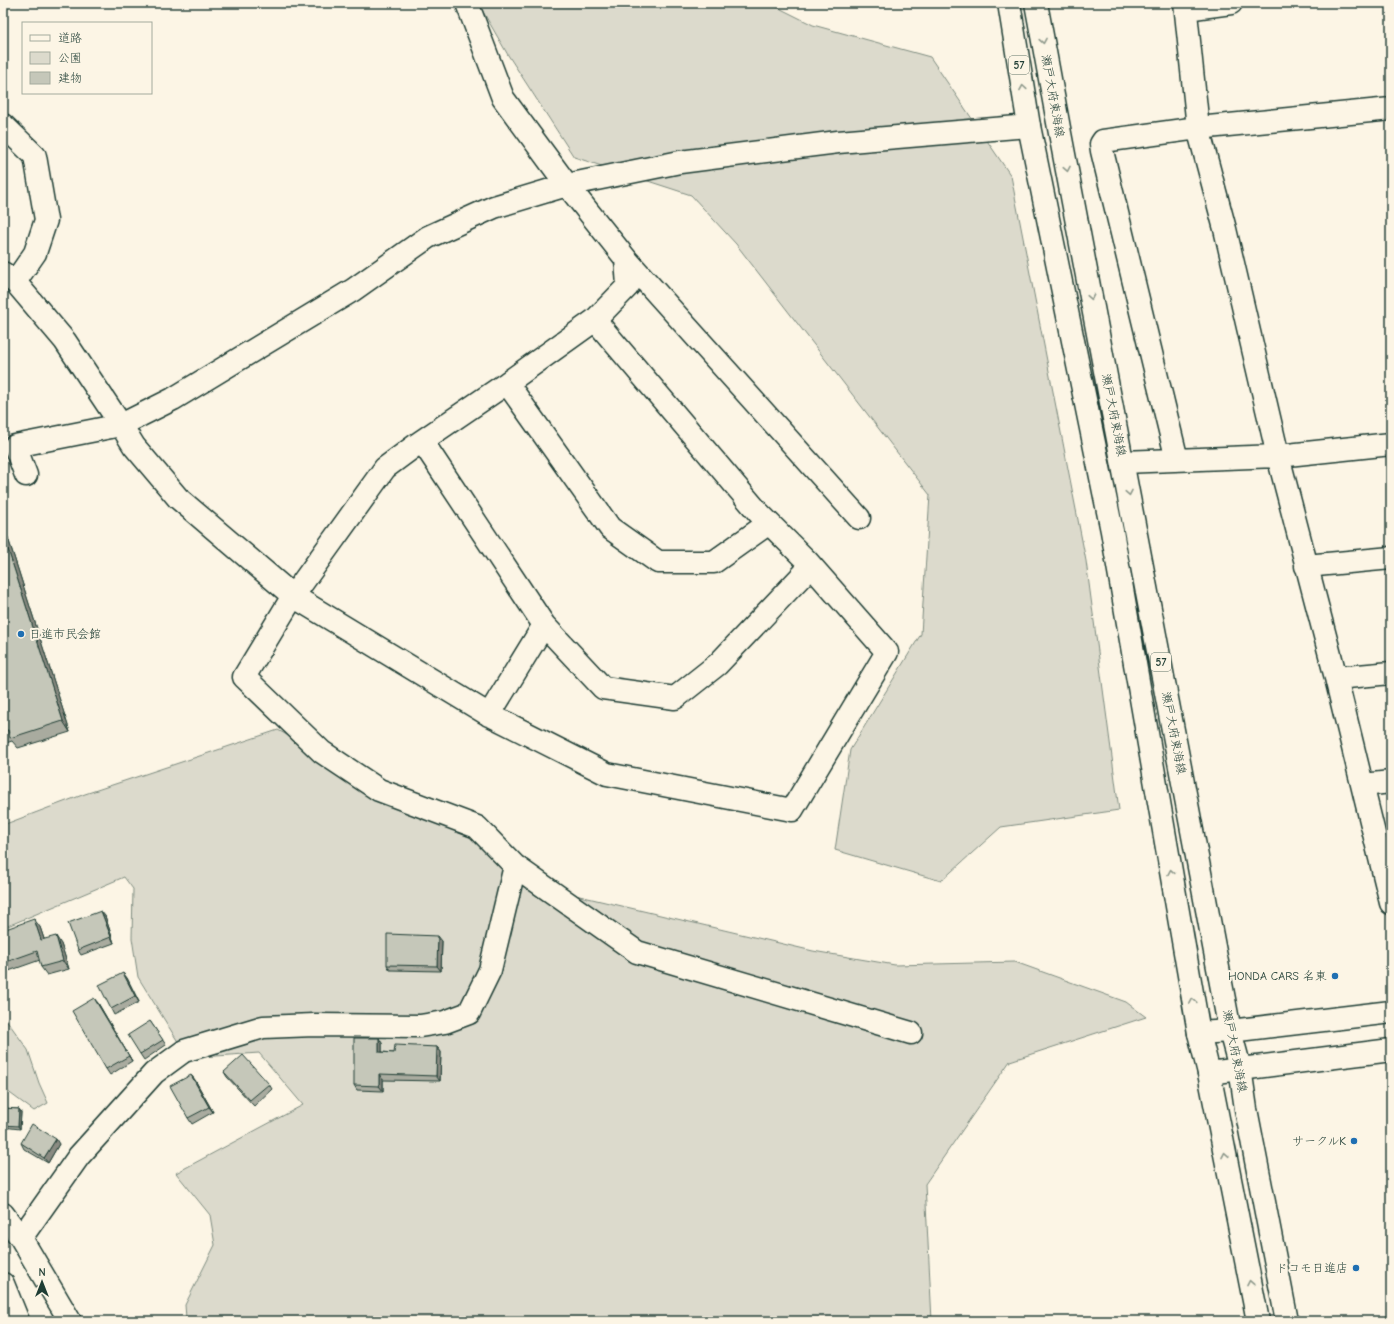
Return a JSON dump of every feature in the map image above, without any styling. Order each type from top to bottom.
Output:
[{"type":"street","points":[[467,3],[503,98],[567,185],[626,259],[859,518]]},
{"type":"street","name":"瀬戸大府東海線","points":[[1009,3],[1029,126],[1112,531],[1199,1033],[1209,1074],[1258,1321]]},
{"type":"street","name":"瀬戸大府東海線","points":[[1036,3],[1230,1031],[1240,1068],[1246,1109],[1287,1321]]},
{"type":"street","points":[[1231,3],[1186,6],[1198,128],[1225,228],[1278,456],[1336,678],[1391,899]]},
{"type":"street","points":[[1177,460],[1101,144],[1103,141],[1198,128],[1391,109]]},
{"type":"street","points":[[3,125],[35,156],[46,220],[35,253],[9,278],[65,341],[134,446],[178,498],[293,596],[489,715],[607,774],[792,810],[887,652],[811,566],[742,494],[595,320]]},
{"type":"street","points":[[26,475],[15,446],[121,425],[173,399],[353,290],[428,237],[494,207],[567,185],[680,162],[838,142],[1029,126]]},
{"type":"street","points":[[626,259],[628,286],[595,320],[507,383],[422,440],[385,468],[293,596],[244,677],[322,752],[379,790],[477,827],[515,866],[637,952],[911,1033]]},
{"type":"street","points":[[507,383],[610,528],[658,562],[714,562],[769,523]]},
{"type":"street","points":[[422,440],[544,625],[603,688],[675,698],[718,664],[811,566]]},
{"type":"street","points":[[1123,462],[1278,456],[1391,444]]},
{"type":"street","points":[[1306,566],[1391,558]]},
{"type":"street","points":[[489,715],[544,625]]},
{"type":"street","points":[[1336,678],[1391,673]]},
{"type":"street","points":[[1363,785],[1391,782]]},
{"type":"street","points":[[21,1238],[79,1156],[154,1073],[184,1051],[263,1028],[314,1025],[420,1026],[445,1022],[469,1013],[490,970],[515,866]]},
{"type":"street","points":[[1199,1033],[1230,1031],[1391,1012]]},
{"type":"street","points":[[1209,1074],[1240,1068],[1391,1050]]},
{"type":"street","points":[[3,1214],[21,1238],[70,1321]]},
{"type":"street","points":[[3,1284],[18,1321]]},
{"type":"green space","points":[[478,3],[769,3],[813,25],[930,57],[1011,176],[1086,561],[1119,810],[1001,827],[941,881],[835,850],[850,750],[921,634],[930,495],[736,244],[691,195],[574,157],[508,55]]},
{"type":"green space","points":[[278,730],[467,836],[526,858],[537,886],[813,951],[895,965],[1015,962],[1126,1002],[1146,1017],[1010,1061],[925,1184],[932,1321],[188,1321],[186,1318],[185,1305],[215,1245],[210,1215],[176,1173],[303,1105],[259,1053],[188,1058],[138,977],[132,938],[133,889],[124,877],[3,928],[3,825],[85,794]]},
{"type":"green space","points":[[3,1015],[28,1050],[39,1083],[48,1103],[34,1111],[3,1088]]},
{"type":"building","name":"日進市民会館","points":[[3,534],[63,721],[10,738],[8,730],[3,731]]},
{"type":"building","points":[[101,911],[111,937],[78,950],[68,923]]},
{"type":"building","points":[[34,919],[41,940],[56,936],[63,961],[41,967],[37,951],[3,963],[3,930]]},
{"type":"building","points":[[387,934],[438,936],[437,966],[387,965]]},
{"type":"building","points":[[123,973],[135,996],[111,1009],[99,985]]},
{"type":"building","points":[[94,998],[129,1056],[106,1069],[72,1011]]},
{"type":"building","points":[[150,1021],[163,1040],[140,1054],[128,1035]]},
{"type":"building","points":[[354,1038],[379,1038],[379,1052],[394,1053],[395,1045],[437,1047],[436,1076],[379,1074],[379,1086],[354,1085]]},
{"type":"building","points":[[243,1055],[269,1084],[250,1100],[224,1072]]},
{"type":"building","points":[[191,1075],[209,1107],[188,1118],[170,1086]]},
{"type":"building","points":[[3,1108],[19,1109],[18,1126],[3,1125]]},
{"type":"building","points":[[32,1124],[56,1139],[44,1158],[21,1143]]},
{"type":"place","name":"日進市民会館","points":[[21,634]]},
{"type":"place","name":"HONDA CARS 名東","points":[[1335,976]]},
{"type":"place","name":"サークルK","points":[[1354,1141]]},
{"type":"place","name":"ドコモ日進店","points":[[1356,1268]]}]
